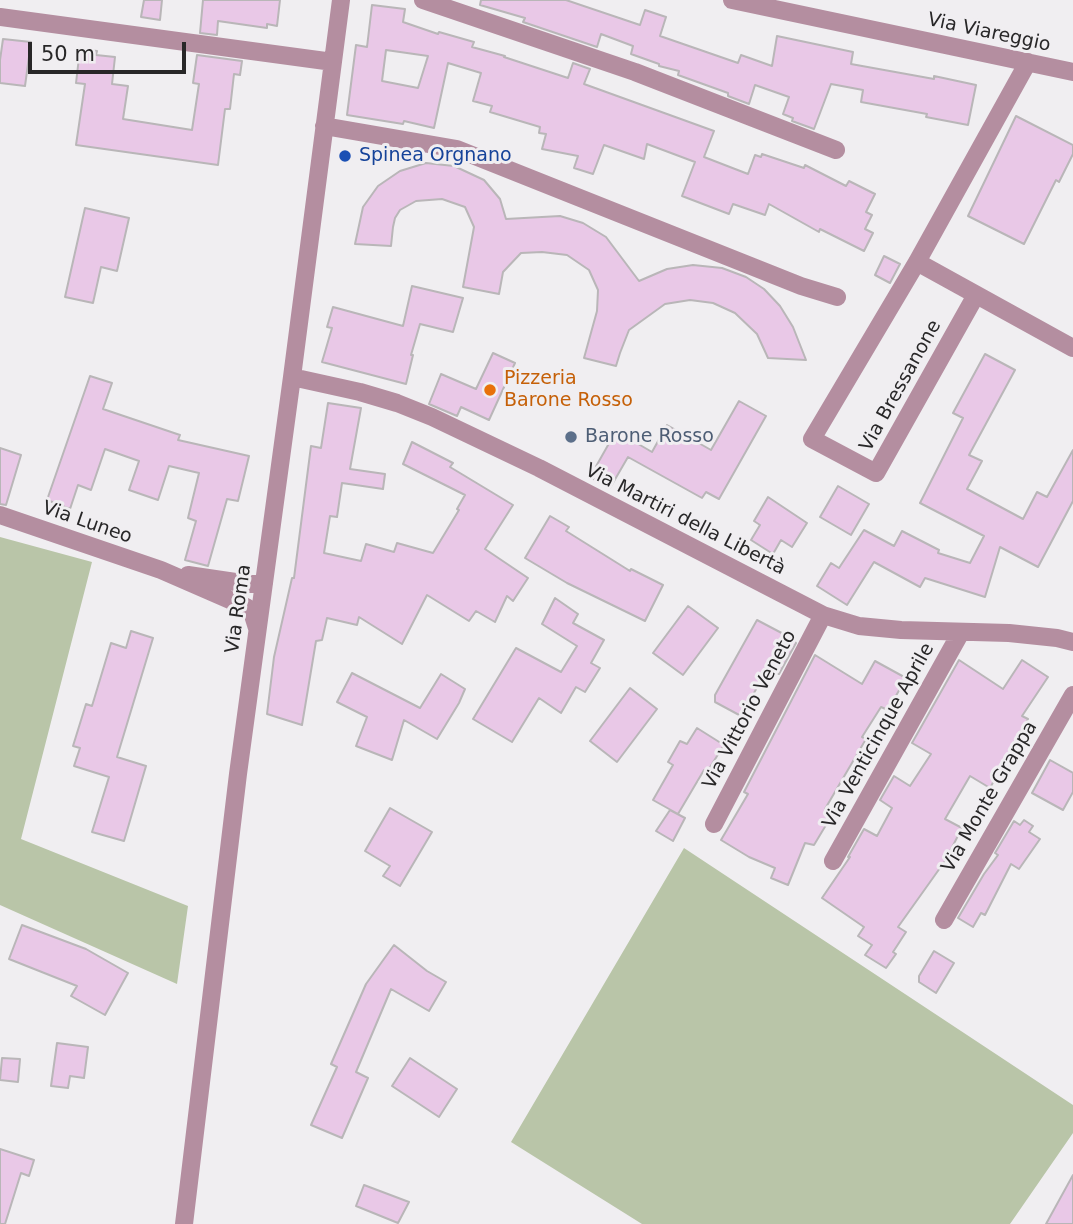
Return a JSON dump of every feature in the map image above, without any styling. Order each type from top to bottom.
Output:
[{"type":"street","name":"Via Roma","points":[[184,1224],[237,788],[341,0]]},
{"type":"street","points":[[423,0],[635,72],[836,150]]},
{"type":"street","name":"Via Viareggio","points":[[733,0],[1073,72]]},
{"type":"street","points":[[0,18],[332,62]]},
{"type":"street","name":"Via Bressanone","points":[[976,295],[876,473],[812,439],[917,262],[1028,62]]},
{"type":"street","points":[[324,126],[457,149],[801,286],[837,297]]},
{"type":"street","points":[[917,262],[1073,348]]},
{"type":"street","name":"Via Martiri della Libertà","points":[[292,377],[360,392],[432,417],[539,468],[823,615],[859,626],[1009,633],[1073,642]]},
{"type":"street","name":"Via Luneo","points":[[0,515],[161,570],[246,607],[252,612],[258,629]]},
{"type":"street","name":"Via Luneo","points":[[161,570],[264,584]]},
{"type":"street","name":"Via Vittorio Veneto","points":[[714,824],[823,615]]},
{"type":"street","name":"Via Venticinque Aprile","points":[[833,861],[961,632]]},
{"type":"street","name":"Via Monte Grappa","points":[[944,920],[1073,695]]},
{"type":"green space","points":[[0,537],[92,562],[21,839],[188,906],[177,984],[0,905]]},
{"type":"green space","points":[[684,848],[1073,1105],[1073,1133],[1010,1224],[642,1224],[511,1142]]},
{"type":"building","points":[[144,0],[162,0],[160,20],[141,17]]},
{"type":"building","points":[[203,0],[280,0],[277,26],[267,24],[267,28],[218,21],[217,35],[200,33]]},
{"type":"building","points":[[481,0],[566,0],[640,25],[645,10],[666,17],[660,36],[738,63],[741,55],[772,66],[777,36],[853,52],[851,64],[976,85],[968,125],[926,117],[927,114],[861,102],[863,90],[831,84],[814,129],[792,121],[793,118],[783,114],[789,97],[755,85],[749,104],[728,96],[728,93],[678,75],[679,71],[631,54],[633,46],[601,34],[597,47],[523,22],[525,18],[480,5]]},
{"type":"building","points":[[372,5],[405,9],[403,22],[474,42],[472,47],[568,78],[573,63],[590,69],[584,84],[714,131],[704,157],[748,174],[755,155],[761,157],[762,154],[804,168],[805,165],[846,186],[849,181],[875,194],[866,212],[872,215],[865,229],[873,233],[864,251],[820,229],[819,232],[769,204],[765,215],[733,204],[729,214],[682,196],[695,162],[647,144],[644,159],[604,145],[593,174],[574,168],[578,156],[542,149],[546,134],[539,133],[540,127],[490,112],[492,106],[473,101],[481,73],[448,63],[434,128],[404,121],[403,124],[347,115],[356,45],[367,47]],"holes":[[[386,50],[428,56],[418,88],[382,81]]]},
{"type":"building","points":[[3,39],[31,42],[25,86],[0,83]]},
{"type":"building","points":[[80,49],[97,51],[96,55],[115,57],[112,84],[128,86],[123,119],[192,130],[199,84],[193,83],[197,55],[242,61],[240,75],[234,74],[230,109],[225,109],[218,165],[76,145],[85,84],[76,83]]},
{"type":"building","points":[[1016,116],[1073,145],[1073,154],[1059,182],[1056,180],[1024,244],[968,216]]},
{"type":"building","points":[[426,163],[454,166],[484,180],[500,199],[506,219],[560,216],[583,223],[606,237],[639,281],[667,269],[693,265],[722,268],[746,277],[764,289],[780,306],[793,327],[806,360],[768,358],[757,334],[735,313],[713,303],[690,300],[665,304],[629,330],[616,366],[584,358],[597,311],[598,290],[589,270],[567,255],[521,253],[503,272],[499,294],[463,287],[474,227],[465,207],[442,199],[416,201],[400,210],[395,218],[391,246],[355,244],[363,207],[378,186],[400,171]]},
{"type":"building","points":[[85,208],[129,218],[117,271],[101,267],[93,303],[65,297]]},
{"type":"building","points":[[884,256],[900,264],[890,283],[875,275]]},
{"type":"building","points":[[412,286],[463,298],[453,332],[420,324],[406,384],[322,362],[332,328],[327,327],[333,307],[403,326]]},
{"type":"building","points":[[493,353],[515,363],[489,420],[461,407],[457,416],[429,404],[441,374],[476,389]]},
{"type":"building","points":[[985,354],[1015,370],[969,455],[982,461],[967,489],[1023,519],[1037,492],[1047,497],[1073,450],[1073,501],[1038,567],[1000,547],[985,597],[925,578],[920,587],[874,562],[847,605],[817,586],[831,563],[839,568],[864,530],[894,546],[902,531],[939,550],[938,553],[970,563],[984,536],[920,503],[963,418],[953,413]]},
{"type":"building","points":[[90,376],[112,383],[103,409],[180,435],[178,440],[249,456],[238,501],[227,499],[208,566],[185,560],[196,521],[188,518],[199,473],[169,466],[158,500],[129,490],[139,461],[105,449],[91,490],[78,485],[70,509],[47,500]]},
{"type":"building","points":[[739,401],[766,416],[719,499],[706,492],[702,498],[628,457],[610,488],[590,477],[616,431],[652,452],[667,425],[711,450]]},
{"type":"building","points":[[328,403],[361,408],[350,469],[385,474],[383,489],[342,483],[337,517],[330,516],[324,553],[361,561],[366,544],[394,552],[397,543],[433,553],[465,495],[403,464],[412,442],[453,463],[450,467],[513,505],[485,549],[528,578],[513,601],[507,596],[495,622],[476,611],[469,621],[427,595],[402,644],[359,617],[357,625],[327,618],[322,640],[316,641],[302,725],[267,714],[274,657],[294,578],[311,446],[321,448]]},
{"type":"building","points":[[0,448],[21,455],[6,505],[0,504]]},
{"type":"building","points":[[838,486],[869,504],[851,535],[820,517]]},
{"type":"building","points":[[768,497],[807,523],[792,547],[781,540],[773,554],[751,540],[760,525],[754,521]]},
{"type":"building","points":[[550,516],[569,527],[566,531],[630,571],[631,569],[663,585],[645,621],[567,583],[525,558]]},
{"type":"building","points":[[555,598],[578,614],[573,623],[604,640],[591,663],[600,668],[585,692],[576,687],[561,713],[539,698],[512,742],[473,719],[516,648],[561,672],[577,646],[542,624]]},
{"type":"building","points":[[688,606],[718,628],[683,675],[653,653]]},
{"type":"building","points":[[757,620],[796,643],[779,674],[768,668],[741,716],[715,702],[715,695]]},
{"type":"building","points":[[131,631],[153,638],[117,757],[146,766],[124,841],[92,832],[109,777],[74,766],[80,748],[73,746],[86,704],[92,706],[111,643],[126,648]]},
{"type":"building","points":[[815,655],[862,684],[875,661],[906,678],[888,710],[881,707],[862,737],[866,739],[825,809],[832,815],[814,845],[805,843],[788,885],[771,878],[775,868],[749,857],[721,840],[748,794],[744,792]]},
{"type":"building","points":[[959,660],[1003,689],[1022,660],[1048,677],[1022,716],[1028,719],[990,788],[970,776],[945,819],[962,828],[945,861],[898,927],[906,932],[886,968],[865,955],[872,945],[858,936],[864,927],[822,898],[850,857],[864,829],[877,836],[892,808],[880,800],[894,776],[910,786],[931,754],[912,743]]},
{"type":"building","points":[[352,673],[420,708],[441,674],[465,689],[437,739],[404,720],[392,760],[356,746],[367,717],[337,702]]},
{"type":"building","points":[[630,688],[657,709],[617,762],[590,741]]},
{"type":"building","points":[[697,728],[724,745],[707,772],[704,770],[678,814],[653,800],[673,765],[668,762],[680,741],[687,744]]},
{"type":"building","points":[[1050,760],[1073,773],[1073,792],[1063,810],[1032,793]]},
{"type":"building","points":[[390,808],[432,832],[400,886],[383,876],[390,866],[365,851]]},
{"type":"building","points":[[670,810],[685,818],[673,841],[656,831]]},
{"type":"building","points":[[1024,820],[1033,826],[1029,832],[1040,839],[1019,869],[1011,864],[985,915],[981,913],[973,927],[958,918],[998,855],[995,853],[1014,821],[1020,825]]},
{"type":"building","points":[[22,925],[86,949],[128,973],[105,1015],[71,996],[77,986],[9,959]]},
{"type":"building","points":[[394,945],[446,982],[429,1011],[391,989],[356,1072],[368,1078],[342,1138],[311,1125],[337,1067],[331,1064],[366,984]]},
{"type":"building","points":[[934,951],[954,963],[936,993],[919,982],[919,976]]},
{"type":"building","points":[[57,1043],[88,1047],[84,1078],[70,1076],[68,1088],[51,1086]]},
{"type":"building","points":[[2,1058],[20,1059],[18,1082],[0,1080]]},
{"type":"building","points":[[410,1058],[457,1089],[439,1117],[392,1086]]},
{"type":"building","points":[[0,1149],[34,1160],[29,1176],[21,1173],[5,1224],[0,1224]]},
{"type":"building","points":[[1073,1175],[1073,1224],[1046,1224]]},
{"type":"building","points":[[364,1185],[409,1202],[398,1223],[356,1206]]},
{"type":"place","name":"Spinea Orgnano","points":[[345,156]]},
{"type":"place","name":"Pizzeria Barone Rosso","points":[[490,390]]},
{"type":"place","name":"Barone Rosso","points":[[571,437]]}]
